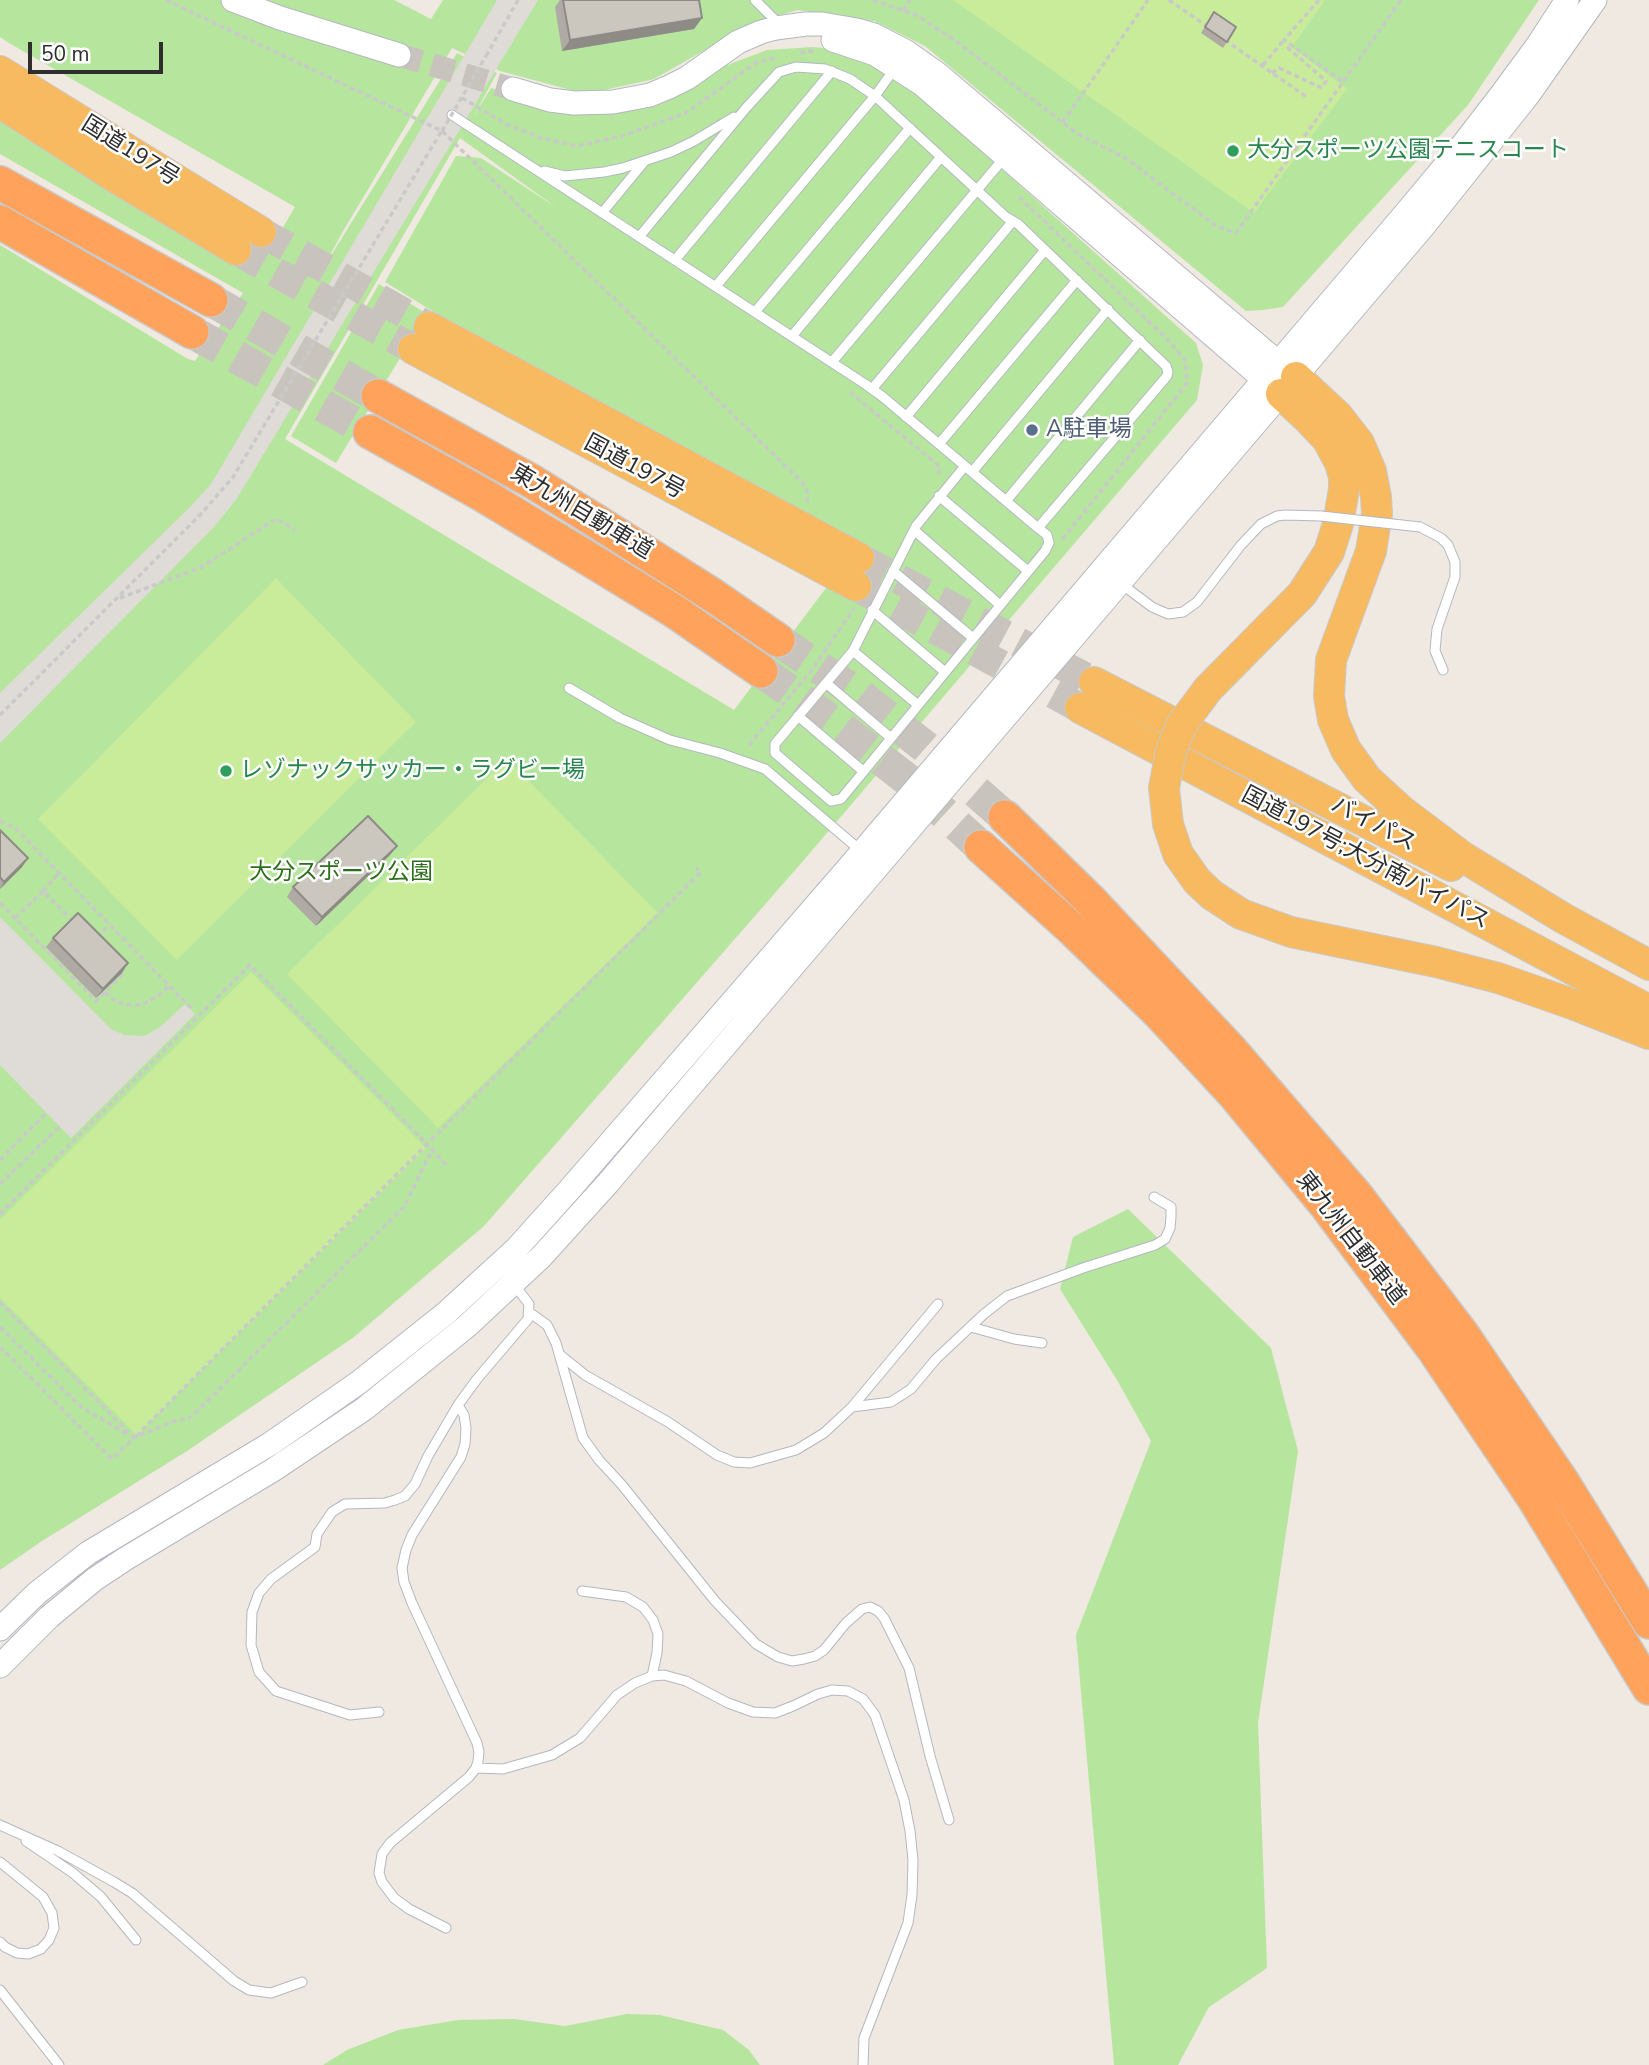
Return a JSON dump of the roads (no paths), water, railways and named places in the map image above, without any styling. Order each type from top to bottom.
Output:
[{"type":"highway","name":"国道197号","points":[[0,71],[261,232]]},
{"type":"highway","name":"国道197号","points":[[0,103],[116,178],[236,250]]},
{"type":"highway","points":[[0,183],[211,300]]},
{"type":"highway","points":[[0,222],[192,332]]},
{"type":"highway","name":"国道197号","points":[[421,338],[861,590]]},
{"type":"highway","points":[[1280,378],[1307,418],[1327,439],[1340,463],[1345,489],[1338,524],[1329,552],[1302,594],[1208,689],[1182,723],[1171,751],[1164,788],[1168,824],[1178,854],[1197,881],[1212,895],[1241,914],[1291,932],[1436,962],[1497,978],[1575,1004],[1649,1034]]},
{"type":"highway","points":[[1280,378],[1338,416],[1359,443],[1371,471],[1377,497],[1371,551],[1331,660],[1329,695],[1333,720],[1346,750],[1367,779],[1402,811],[1463,857],[1563,918],[1649,965]]},
{"type":"highway","name":"東九州自動車道","points":[[378,396],[586,514],[778,640]]},
{"type":"highway","name":"東九州自動車道","points":[[370,432],[483,495],[599,565],[674,611],[761,671]]},
{"type":"highway","name":"バイパス","points":[[1094,681],[1414,846],[1649,973]]},
{"type":"highway","name":"国道197号;大分南バイパス","points":[[1080,708],[1649,1010]]},
{"type":"highway","name":"東九州自動車道","points":[[1005,817],[1092,902],[1230,1049],[1356,1195],[1463,1335],[1562,1481],[1649,1622]]},
{"type":"highway","name":"東九州自動車道","points":[[981,846],[1159,1013],[1234,1094],[1325,1204],[1434,1350],[1503,1452],[1649,1688]]},
{"type":"street","points":[[233,0],[289,21],[399,55]]},
{"type":"street","points":[[5,1630],[77,1593],[125,1559],[273,1470],[363,1409],[458,1334],[514,1284],[559,1238],[608,1183],[870,859],[1280,378],[1464,143],[1537,46],[1567,0]]},
{"type":"street","points":[[1280,378],[1423,227],[1494,140],[1595,0]]},
{"type":"street","points":[[513,89],[550,100],[573,103],[613,102],[650,95],[669,87],[738,42],[761,32],[822,24],[857,30],[888,42],[922,62],[1280,378]]},
{"type":"street","points":[[705,66],[766,41],[801,37],[847,43],[875,54],[922,84],[1005,156],[1280,378]]},
{"type":"street","points":[[0,1666],[5,1630],[37,1593],[88,1553],[270,1444],[358,1383],[446,1313],[499,1266],[870,859]]},
{"type":"lane","points":[[755,0],[783,27]]},
{"type":"lane","points":[[716,286],[875,96],[896,66]]},
{"type":"lane","points":[[639,237],[774,76],[787,68],[807,67],[832,71],[850,79],[875,96],[1045,250],[1166,366],[1167,376],[1038,528]]},
{"type":"lane","points":[[675,260],[832,71]]},
{"type":"lane","points":[[532,167],[565,176],[604,172],[646,161],[723,126],[746,108]]},
{"type":"lane","points":[[449,118],[532,167],[872,389],[1047,536],[1049,543],[946,672],[841,799],[831,801],[774,750],[775,744],[853,651],[861,590]]},
{"type":"lane","points":[[755,312],[910,128]]},
{"type":"lane","points":[[832,362],[1005,156]]},
{"type":"lane","points":[[792,336],[941,157]]},
{"type":"lane","points":[[602,212],[646,161]]},
{"type":"lane","points":[[872,389],[1013,221]]},
{"type":"lane","points":[[906,417],[1045,250]]},
{"type":"lane","points":[[939,444],[1077,280]]},
{"type":"lane","points":[[861,590],[893,571],[914,530],[939,496],[968,469],[1108,309]]},
{"type":"lane","points":[[1006,500],[1140,340]]},
{"type":"lane","points":[[939,496],[1028,571]]},
{"type":"lane","points":[[1111,576],[1152,607],[1168,614],[1183,612],[1197,602],[1241,545],[1261,524],[1277,516],[1321,516],[1420,527],[1441,538],[1448,545],[1455,562],[1455,578],[1437,629],[1435,651],[1443,670]]},
{"type":"lane","points":[[914,530],[1000,605]]},
{"type":"lane","points":[[893,571],[973,638]]},
{"type":"lane","points":[[861,590],[946,672]]},
{"type":"lane","points":[[853,651],[918,705]]},
{"type":"lane","points":[[826,683],[891,738]]},
{"type":"lane","points":[[569,688],[620,718],[670,740],[720,753],[765,769],[870,859]]},
{"type":"lane","points":[[798,716],[863,771]]},
{"type":"lane","points":[[765,769],[777,755]]},
{"type":"lane","points":[[852,1407],[883,1405],[911,1389],[936,1359],[1007,1296],[1156,1245],[1165,1239],[1170,1228],[1171,1208],[1154,1197]]},
{"type":"lane","points":[[379,1712],[350,1715],[276,1691],[259,1672],[251,1645],[252,1612],[259,1593],[271,1579],[315,1547],[317,1534],[332,1512],[345,1504],[385,1503],[405,1496],[415,1484],[458,1405],[528,1319],[529,1304],[499,1266]]},
{"type":"lane","points":[[559,1354],[585,1375],[668,1422],[717,1455],[734,1462],[750,1463],[796,1450],[824,1433],[852,1407],[938,1304]]},
{"type":"lane","points":[[529,1312],[547,1325],[559,1354],[583,1437],[715,1601],[756,1644],[778,1657],[793,1661],[804,1659],[824,1650],[846,1623],[862,1609],[878,1611],[884,1618],[909,1668],[949,1820]]},
{"type":"lane","points":[[971,1327],[1014,1339],[1042,1343]]},
{"type":"lane","points":[[446,1927],[409,1909],[394,1898],[379,1873],[382,1854],[390,1843],[469,1777],[476,1768],[479,1752],[412,1603],[402,1567],[412,1535],[461,1457],[466,1428],[464,1415],[458,1405]]},
{"type":"lane","points":[[582,1591],[626,1597],[643,1607],[653,1620],[658,1634],[652,1676]]},
{"type":"lane","points":[[476,1768],[503,1769],[552,1755],[580,1738],[617,1695],[652,1676],[664,1675],[686,1681],[728,1703],[753,1712],[775,1713],[832,1689],[848,1691],[863,1699],[875,1715],[904,1800],[913,1860],[908,1923],[864,2038],[863,2065]]},
{"type":"lane","points":[[1,1825],[72,1873],[101,1897],[135,1940]]},
{"type":"lane","points":[[1,1825],[58,1851],[132,1893],[234,1981],[249,1990],[271,1993],[302,1982]]},
{"type":"lane","points":[[0,1862],[43,1897],[52,1913],[54,1928],[41,1949],[28,1954],[17,1953],[0,1942]]},
{"type":"lane","points":[[0,1990],[59,2065]]},
{"type":"tunnel","points":[[399,55],[513,89]]},
{"type":"tunnel","points":[[261,232],[429,327]]},
{"type":"tunnel","points":[[236,250],[413,349]]},
{"type":"tunnel","points":[[211,300],[378,396]]},
{"type":"tunnel","points":[[192,332],[370,432]]},
{"type":"tunnel","points":[[859,558],[1094,682]]},
{"type":"tunnel","points":[[856,586],[1080,708]]},
{"type":"tunnel","points":[[778,640],[857,693],[924,746],[1005,817]]},
{"type":"tunnel","points":[[761,671],[836,724],[909,781],[981,847]]},
{"type":"place","name":"大分スポーツ公園テニスコート","points":[[1233,151]]},
{"type":"place","name":"A駐車場","points":[[1032,430]]},
{"type":"place","name":"レゾナックサッカー・ラグビー場","points":[[226,771]]},
{"type":"park label","name":"大分スポーツ公園","points":[[341,873]]}]
